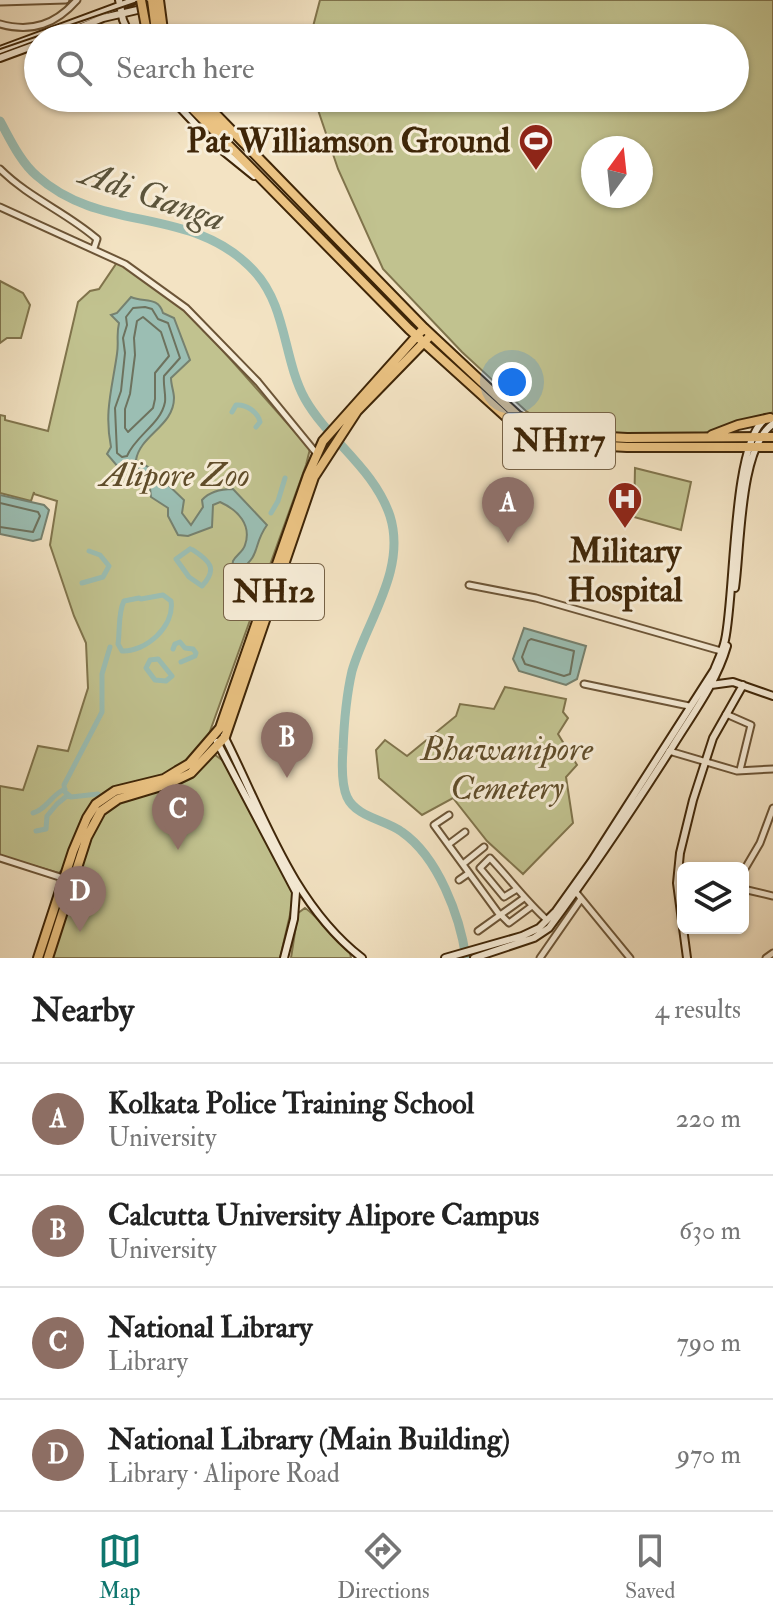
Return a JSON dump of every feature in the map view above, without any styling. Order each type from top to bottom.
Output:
[{"type":"highway","points":[[136,0],[144,24]]},
{"type":"highway","points":[[155,0],[156,24]]},
{"type":"highway","points":[[155,0],[161,24]]},
{"type":"highway","points":[[196,112],[420,339]]},
{"type":"highway","points":[[205,112],[250,152]]},
{"type":"highway","points":[[213,112],[428,331],[518,416],[543,428],[627,442],[773,437]]},
{"type":"highway","name":"NH12","points":[[219,737],[323,441],[428,331]]},
{"type":"highway","name":"NH117","points":[[420,339],[513,423],[540,437],[572,444],[627,442],[773,447]]},
{"type":"highway","name":"NH12","points":[[48,958],[87,818],[96,804],[115,791],[164,779],[189,764],[219,737],[314,477],[348,418]]},
{"type":"highway","points":[[708,437],[738,425],[772,419]]},
{"type":"highway","name":"NH12","points":[[38,958],[68,879]]},
{"type":"main road","points":[[66,24],[119,2],[136,0]]},
{"type":"main road","points":[[122,14],[155,0]]},
{"type":"main road","points":[[94,24],[168,0]]},
{"type":"main road","points":[[119,2],[126,24]]},
{"type":"main road","points":[[0,51],[24,41]]},
{"type":"main road","points":[[0,58],[24,50]]},
{"type":"main road","points":[[0,51],[12,55]]},
{"type":"main road","points":[[184,112],[212,142],[279,196]]},
{"type":"main road","points":[[445,958],[539,928],[574,890],[625,822],[669,751],[720,663],[729,637],[745,488],[756,428],[772,419]]},
{"type":"main road","points":[[733,682],[720,663],[721,651],[726,636],[739,494],[753,447]]},
{"type":"main road","points":[[474,958],[534,938],[549,928],[689,706],[708,684],[733,682],[773,696]]},
{"type":"main road","points":[[682,862],[693,800],[713,738],[743,685]]},
{"type":"main road","points":[[219,737],[298,891],[326,926],[362,958]]},
{"type":"main road","points":[[284,958],[298,891]]},
{"type":"main road","points":[[295,909],[300,903],[309,903]]},
{"type":"main road","points":[[683,934],[687,958]]},
{"type":"street","points":[[0,2],[66,0]]},
{"type":"street","points":[[47,24],[57,20],[77,0]]},
{"type":"street","points":[[0,24],[24,27]]},
{"type":"street","points":[[0,169],[41,203],[80,224],[97,239],[94,248]]},
{"type":"street","points":[[0,207],[94,248],[158,286],[202,321],[258,382],[317,454]]},
{"type":"street","points":[[469,585],[536,598],[721,651]]},
{"type":"street","points":[[584,684],[689,706]]},
{"type":"street","points":[[726,714],[751,725],[739,771]]},
{"type":"street","points":[[669,751],[739,771],[773,769]]},
{"type":"street","points":[[749,862],[771,822],[773,808]]},
{"type":"street","points":[[449,815],[434,825],[500,914],[509,923],[532,906]]},
{"type":"street","points":[[449,844],[465,832]]},
{"type":"street","points":[[463,864],[484,847]]},
{"type":"street","points":[[0,858],[68,879]]},
{"type":"street","points":[[517,889],[504,897],[480,868],[490,858],[547,920]]},
{"type":"street","points":[[459,880],[469,873]]},
{"type":"street","points":[[574,890],[630,958]]},
{"type":"street","points":[[749,890],[773,896]]},
{"type":"street","points":[[478,931],[524,898]]},
{"type":"street","points":[[540,958],[581,899]]},
{"type":"street","points":[[766,958],[773,953]]},
{"type":"green space","points":[[320,0],[773,0],[773,412],[748,424],[699,434],[631,434],[549,425],[526,411],[462,352],[383,269],[338,169],[319,112],[749,112],[749,24],[314,24]]},
{"type":"green space","name":"Alipore Zoo","points":[[118,261],[185,308],[310,449],[209,734],[186,760],[169,773],[116,788],[97,799],[83,822],[66,866],[59,873],[0,856],[0,786],[23,790],[38,746],[68,751],[88,688],[86,643],[50,545],[57,501],[34,492],[31,501],[0,493],[0,415],[5,416],[5,420],[48,431],[78,302],[90,291],[99,289]]},
{"type":"green space","points":[[0,281],[23,293],[30,305],[21,338],[7,338],[0,343]]},
{"type":"green space","points":[[635,468],[691,482],[681,530],[634,517]]},
{"type":"green space","name":"Bhawanipore Cemetery","points":[[505,687],[566,699],[563,712],[568,718],[558,734],[577,765],[566,777],[573,823],[523,874],[487,841],[453,798],[422,815],[379,778],[376,750],[385,740],[407,756],[456,716],[460,704],[494,709]]},
{"type":"green space","points":[[211,752],[226,763],[295,893],[280,958],[48,958],[87,838],[108,806],[190,770]]},
{"type":"green space","points":[[305,908],[350,953],[351,958],[291,958],[298,913]]},
{"type":"water","points":[[131,297],[154,302],[163,313],[174,318],[190,360],[171,378],[173,408],[139,451],[136,460],[155,471],[157,480],[164,481],[184,500],[182,513],[191,525],[203,507],[205,497],[216,491],[233,489],[267,525],[251,559],[240,570],[232,568],[233,561],[244,547],[247,531],[242,519],[232,509],[220,502],[213,505],[212,527],[188,536],[178,535],[168,516],[168,508],[151,497],[150,488],[138,480],[138,468],[130,464],[118,467],[107,454],[111,447],[109,411],[119,323],[111,315],[117,313]]},
{"type":"water","points":[[0,495],[44,505],[49,510],[41,539],[33,541],[0,534]]},
{"type":"water","points":[[524,628],[586,646],[577,679],[566,685],[519,671],[513,659]]},
{"type":"waterway","name":"Adi Ganga","points":[[0,121],[26,164],[63,194],[90,206],[203,236],[230,250],[265,285],[279,316],[292,367],[305,399],[373,483],[390,516],[394,536],[389,576],[358,652],[350,681],[342,761],[345,792],[357,809],[402,832],[426,856],[453,906],[466,958]]},
{"type":"waterway","points":[[232,412],[236,405],[251,409],[260,422],[256,427]]},
{"type":"waterway","points":[[271,513],[285,478]]},
{"type":"waterway","points":[[190,549],[176,559],[189,577],[202,586],[211,570],[204,558],[193,550]]},
{"type":"waterway","points":[[82,583],[103,577],[109,566],[100,555],[89,551]]},
{"type":"waterway","points":[[139,598],[124,601],[122,605],[118,644],[122,651],[149,642],[168,620],[171,601],[163,595],[141,599]]},
{"type":"waterway","points":[[173,649],[180,642],[196,653],[181,662]]},
{"type":"waterway","points":[[98,794],[71,797],[65,792],[64,785],[102,712],[102,674],[110,647]]},
{"type":"waterway","points":[[158,659],[150,660],[146,668],[155,680],[166,681],[172,676],[159,660]]},
{"type":"waterway","points":[[33,813],[65,789]]},
{"type":"waterway","points":[[36,831],[46,829],[47,816],[68,795]]},
{"type":"tram line","points":[[73,24],[143,0]]},
{"type":"tram line","points":[[0,49],[24,41]]},
{"type":"place","name":"Pat Williamson Ground","points":[[536,172]]},
{"type":"place","name":"Military Hospital","points":[[625,530]]},
{"type":"place","name":"Kolkata Police Training School","points":[[508,543]]},
{"type":"place","name":"Calcutta University Alipore Campus","points":[[287,778]]},
{"type":"place","name":"National Library","points":[[178,850]]},
{"type":"place","name":"National Library (Main Building)","points":[[80,932]]}]
